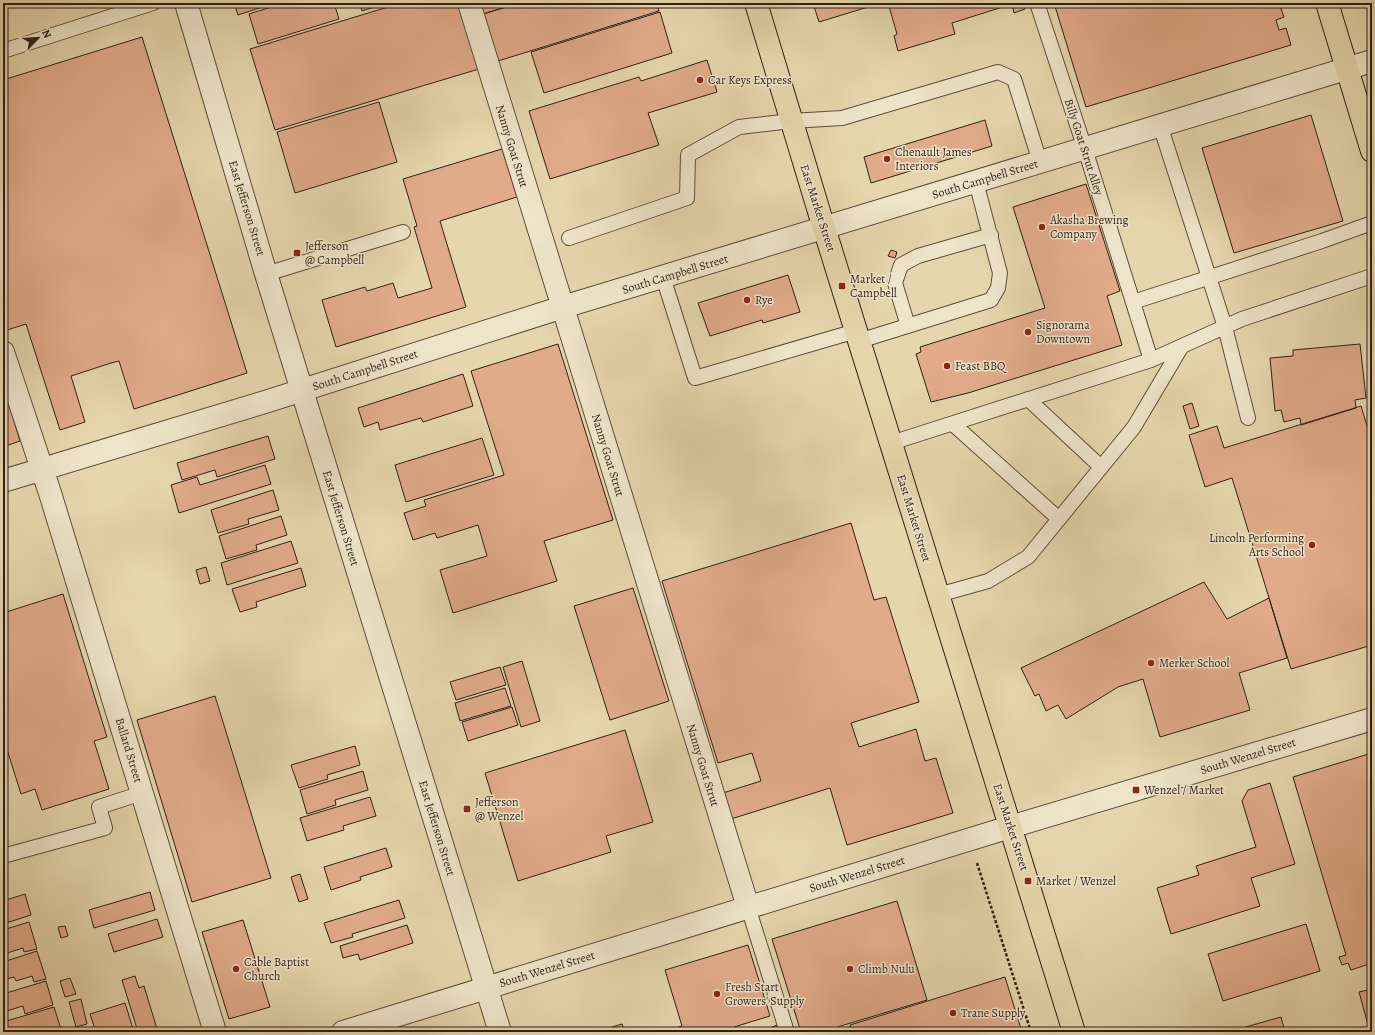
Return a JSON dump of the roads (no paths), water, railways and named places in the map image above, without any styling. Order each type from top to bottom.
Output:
[{"type":"main road","name":"East Market Street","points":[[756,3],[824,228],[1074,1032]]},
{"type":"main road","points":[[1327,3],[1372,151]]},
{"type":"street","name":"East Jefferson Street","points":[[186,3],[266,274],[500,1032]]},
{"type":"street","name":"Nanny Goat Strut","points":[[469,3],[748,907]]},
{"type":"street","name":"South Campbell Street","points":[[3,482],[41,469],[302,390],[562,307],[1372,61]]},
{"type":"street","name":"Ballard Street","points":[[3,352],[41,469],[215,1032]]},
{"type":"street","name":"South Wenzel Street","points":[[343,1032],[1010,827],[1372,719]]},
{"type":"lane","points":[[3,51],[153,3]]},
{"type":"lane","name":"Billy Goat Strut Alley","points":[[1037,3],[1085,149],[1151,360]]},
{"type":"lane","points":[[569,238],[687,198],[688,155],[738,128],[791,121],[842,118],[998,72],[1014,79],[1040,162]]},
{"type":"lane","points":[[1160,125],[1225,327],[1248,418]]},
{"type":"lane","points":[[663,277],[695,378],[858,336],[908,326],[991,300],[998,288],[1000,273],[976,182]]},
{"type":"lane","points":[[1133,302],[1210,278],[1372,223]]},
{"type":"lane","points":[[266,274],[403,232]]},
{"type":"lane","points":[[908,326],[896,283],[901,265],[918,256],[991,235]]},
{"type":"lane","points":[[891,443],[1151,360],[1242,319],[1372,276]]},
{"type":"lane","points":[[938,595],[988,581],[1028,557],[1134,427],[1182,346]]},
{"type":"lane","points":[[1028,399],[1101,467]]},
{"type":"lane","points":[[953,424],[1059,519]]},
{"type":"lane","points":[[3,856],[106,828],[99,807],[142,793]]},
{"type":"lane","points":[[748,907],[787,1032]]},
{"type":"place","name":"Car Keys Express","points":[[700,80]]},
{"type":"place","name":"Chenault James Interiors","points":[[887,159]]},
{"type":"place","name":"Akasha Brewing Company","points":[[1042,227]]},
{"type":"place","name":"Jefferson @ Campbell","points":[[297,253]]},
{"type":"place","name":"Market / Campbell","points":[[842,286]]},
{"type":"place","name":"Rye","points":[[747,300]]},
{"type":"place","name":"Signorama Downtown","points":[[1028,332]]},
{"type":"place","name":"Feast BBQ","points":[[947,366]]},
{"type":"place","name":"Lincoln Performing Arts School","points":[[1312,545]]},
{"type":"place","name":"Merker School","points":[[1151,663]]},
{"type":"place","name":"Wenzel / Market","points":[[1136,790]]},
{"type":"place","name":"Jefferson @ Wenzel","points":[[467,809]]},
{"type":"place","name":"Market / Wenzel","points":[[1028,881]]},
{"type":"place","name":"Cable Baptist Church","points":[[236,969]]},
{"type":"place","name":"Climb Nulu","points":[[850,969]]},
{"type":"place","name":"Fresh Start Growers' Supply","points":[[717,994]]},
{"type":"place","name":"Trane Supply","points":[[953,1013]]}]
